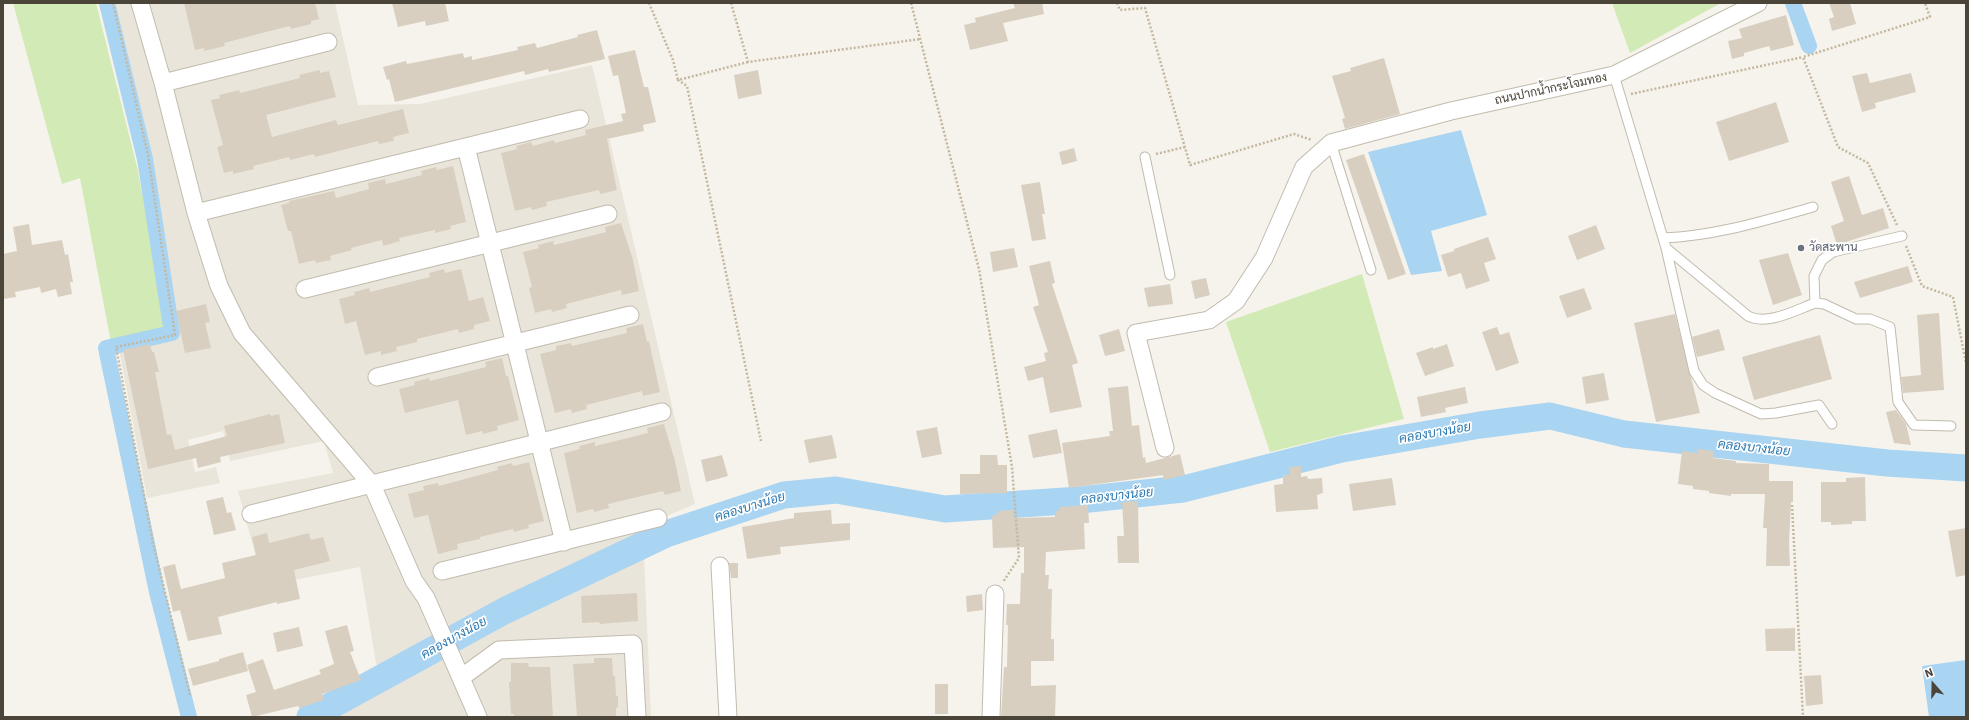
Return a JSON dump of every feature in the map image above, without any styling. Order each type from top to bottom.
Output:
[{"type":"street","points":[[140,3],[163,83],[196,213],[219,286],[242,333],[372,485],[414,581],[426,598],[462,677],[478,717]]},
{"type":"street","name":"ถนนปากน้ำกระโจมทอง","points":[[1331,143],[1451,111],[1614,75],[1736,8],[1758,3]]},
{"type":"street","points":[[163,83],[328,42]]},
{"type":"street","points":[[196,213],[580,119]]},
{"type":"street","points":[[1165,448],[1136,333],[1209,320],[1236,301],[1264,258],[1304,167],[1331,143]]},
{"type":"street","points":[[466,147],[564,542]]},
{"type":"street","points":[[305,289],[608,214]]},
{"type":"street","points":[[377,377],[630,315]]},
{"type":"street","points":[[251,514],[662,412]]},
{"type":"street","points":[[442,571],[658,518]]},
{"type":"street","points":[[720,566],[728,717]]},
{"type":"street","points":[[991,717],[995,594]]},
{"type":"street","points":[[462,677],[499,650],[633,644],[637,717]]},
{"type":"lane","points":[[1614,75],[1666,248],[1694,371],[1703,385],[1715,394],[1761,414],[1776,413],[1819,405],[1832,424]]},
{"type":"lane","points":[[1331,143],[1371,270]]},
{"type":"lane","points":[[1145,157],[1170,275]]},
{"type":"lane","points":[[1663,238],[1688,237],[1729,230],[1813,207]]},
{"type":"lane","points":[[1815,303],[1814,276],[1822,260],[1833,252],[1902,236]]},
{"type":"lane","points":[[1666,248],[1748,316],[1754,319],[1766,319],[1815,303],[1824,304],[1856,318],[1870,319],[1890,327],[1898,402],[1914,424],[1951,426]]},
{"type":"path","points":[[113,3],[148,155],[175,335],[116,347],[152,543],[190,695]]},
{"type":"path","points":[[649,3],[673,60],[678,80],[687,86],[761,441]]},
{"type":"path","points":[[731,3],[748,62]]},
{"type":"path","points":[[911,3],[979,269],[1012,467],[1019,558],[995,594]]},
{"type":"path","points":[[1117,3],[1120,10],[1145,8],[1190,165],[1294,134],[1331,143]]},
{"type":"path","points":[[1621,96],[1803,57],[1930,17],[1925,3]]},
{"type":"path","points":[[678,80],[748,62],[921,39]]},
{"type":"path","points":[[1803,57],[1838,147],[1868,164],[1890,206],[1922,286],[1953,297],[1966,363]]},
{"type":"path","points":[[1145,157],[1185,147]]},
{"type":"path","points":[[1792,505],[1803,717]]},
{"type":"shaded area","points":[[114,3],[335,3],[358,105],[420,104],[592,65],[695,504],[636,529],[644,557],[651,717],[330,717],[386,684],[376,663],[360,567],[264,586],[238,491],[333,473],[324,441],[230,461],[223,431],[188,440],[195,472],[216,467],[220,483],[147,498],[119,349],[176,336],[151,152]]},
{"type":"green space","points":[[13,3],[96,3],[137,167],[169,332],[111,343],[80,178],[62,184]]},
{"type":"green space","points":[[1612,3],[1721,3],[1630,53]]},
{"type":"green space","points":[[1362,274],[1404,419],[1270,452],[1226,322]]},
{"type":"water","points":[[1461,130],[1487,215],[1431,231],[1442,271],[1411,275],[1368,152]]},
{"type":"water","points":[[1966,660],[1966,717],[1929,717],[1922,666]]},
{"type":"building","points":[[184,3],[315,3],[319,19],[311,21],[311,24],[291,29],[290,26],[224,43],[225,46],[204,51],[204,48],[195,50]]},
{"type":"building","points":[[392,3],[445,3],[449,21],[426,26],[425,21],[398,27]]},
{"type":"building","points":[[1013,3],[1042,3],[1044,14],[1003,23],[1008,41],[970,50],[964,25],[976,22],[975,18],[1015,8]]},
{"type":"building","points":[[1829,3],[1850,3],[1856,24],[1832,31],[1829,19],[1834,17]]},
{"type":"building","points":[[1786,15],[1794,45],[1771,51],[1769,46],[1744,53],[1744,56],[1732,59],[1728,41],[1742,38],[1739,29]]},
{"type":"building","points":[[597,30],[605,59],[549,72],[548,69],[525,75],[524,71],[395,102],[389,79],[387,80],[383,67],[406,61],[407,64],[463,53],[464,58],[472,56],[472,60],[518,50],[517,47],[535,43],[537,48],[578,37],[577,35]]},
{"type":"building","points":[[635,50],[644,87],[648,87],[656,122],[643,125],[644,131],[607,139],[617,190],[600,194],[599,190],[546,202],[547,206],[532,210],[531,207],[515,211],[501,153],[517,149],[516,146],[531,142],[533,146],[554,140],[555,143],[586,135],[585,130],[623,121],[621,114],[626,113],[618,75],[613,76],[608,56]]},
{"type":"building","points":[[1384,58],[1400,114],[1345,129],[1342,119],[1345,118],[1332,76],[1351,71],[1350,68]]},
{"type":"building","points":[[320,70],[320,73],[329,71],[336,97],[266,115],[272,137],[336,120],[338,125],[403,109],[409,133],[393,137],[394,141],[379,144],[378,141],[315,157],[314,154],[290,160],[289,157],[253,166],[254,169],[233,174],[233,171],[224,173],[217,147],[223,145],[211,100],[220,98],[219,95],[239,90],[240,93],[300,78],[299,75]]},
{"type":"building","points":[[758,70],[762,94],[738,99],[734,75]]},
{"type":"building","points":[[1867,73],[1870,83],[1911,73],[1916,92],[1875,103],[1876,108],[1862,112],[1852,76]]},
{"type":"building","points":[[1776,102],[1789,142],[1729,161],[1716,122]]},
{"type":"building","points":[[1074,148],[1077,161],[1062,165],[1059,152]]},
{"type":"building","points":[[1364,154],[1406,274],[1388,280],[1346,160]]},
{"type":"building","points":[[453,166],[466,222],[450,226],[451,229],[435,233],[435,230],[399,238],[400,241],[383,246],[382,240],[351,248],[352,250],[330,256],[331,260],[316,263],[315,260],[299,264],[291,231],[288,231],[281,205],[289,203],[289,201],[334,191],[336,198],[369,189],[368,183],[385,179],[386,184],[422,175],[421,171],[436,167],[437,170]]},
{"type":"building","points":[[1849,176],[1862,215],[1883,208],[1889,228],[1837,245],[1831,226],[1844,221],[1831,182]]},
{"type":"building","points":[[1040,182],[1045,214],[1042,214],[1046,239],[1032,241],[1021,185]]},
{"type":"building","points":[[621,223],[633,260],[639,291],[622,295],[621,290],[566,304],[567,308],[552,312],[551,309],[535,313],[529,288],[532,287],[523,252],[539,248],[538,245],[553,241],[554,245],[606,232],[605,227]]},
{"type":"building","points":[[29,224],[32,245],[62,240],[65,255],[68,254],[73,282],[70,282],[72,294],[58,297],[56,289],[41,293],[40,287],[15,292],[16,297],[3,299],[3,254],[17,251],[13,227]]},
{"type":"building","points":[[1596,225],[1605,249],[1577,260],[1568,236]]},
{"type":"building","points":[[1488,237],[1496,259],[1484,263],[1490,281],[1466,289],[1461,273],[1448,277],[1441,255]]},
{"type":"building","points":[[1014,248],[1018,267],[993,272],[990,252]]},
{"type":"building","points":[[1788,253],[1802,295],[1773,305],[1759,260]]},
{"type":"building","points":[[1050,261],[1055,283],[1052,284],[1078,363],[1072,365],[1082,407],[1050,413],[1043,377],[1028,381],[1024,367],[1046,361],[1044,353],[1048,352],[1033,307],[1039,305],[1029,266]]},
{"type":"building","points":[[1908,266],[1913,282],[1860,298],[1854,282]]},
{"type":"building","points":[[444,269],[445,273],[461,269],[469,301],[483,297],[490,321],[474,325],[474,329],[459,333],[458,329],[417,339],[417,342],[396,347],[397,351],[381,355],[381,351],[365,355],[356,321],[345,324],[339,299],[355,295],[354,292],[369,288],[370,292],[430,277],[429,273]]},
{"type":"building","points":[[1206,278],[1210,295],[1195,299],[1191,281]]},
{"type":"building","points":[[1170,284],[1173,304],[1148,307],[1144,288]]},
{"type":"building","points":[[1584,288],[1592,309],[1567,318],[1559,296]]},
{"type":"building","points":[[206,304],[210,322],[205,323],[211,348],[185,353],[176,311]]},
{"type":"building","points":[[1939,313],[1944,390],[1903,393],[1901,377],[1921,375],[1917,315]]},
{"type":"building","points":[[1675,314],[1700,413],[1656,422],[1634,323]]},
{"type":"building","points":[[643,324],[647,342],[649,341],[660,392],[643,396],[642,391],[586,405],[587,409],[572,413],[571,409],[555,413],[540,354],[556,350],[556,346],[571,343],[572,346],[627,333],[626,328]]},
{"type":"building","points":[[1497,327],[1500,335],[1509,332],[1519,363],[1496,371],[1482,332]]},
{"type":"building","points":[[1119,329],[1125,351],[1105,356],[1099,335]]},
{"type":"building","points":[[1719,329],[1725,350],[1697,357],[1692,337]]},
{"type":"building","points":[[1820,335],[1832,379],[1754,400],[1742,357]]},
{"type":"building","points":[[150,344],[152,352],[154,352],[159,372],[155,372],[167,435],[171,434],[175,450],[227,436],[224,426],[270,414],[271,416],[279,414],[285,443],[220,457],[221,462],[198,468],[196,458],[148,469],[123,350]]},
{"type":"building","points":[[1447,344],[1454,366],[1425,376],[1416,353]]},
{"type":"building","points":[[502,358],[519,420],[497,426],[498,430],[483,434],[482,431],[466,435],[458,400],[405,413],[399,389],[415,385],[414,382],[429,378],[430,381],[486,367],[485,362]]},
{"type":"building","points":[[1604,373],[1609,400],[1586,404],[1582,377]]},
{"type":"building","points":[[1128,386],[1132,426],[1139,425],[1143,458],[1145,457],[1146,463],[1180,454],[1185,475],[1164,480],[1163,475],[1069,488],[1062,443],[1110,436],[1109,431],[1113,431],[1108,388]]},
{"type":"building","points":[[1465,387],[1468,403],[1445,408],[1446,412],[1421,417],[1417,397]]},
{"type":"building","points":[[1896,410],[1906,424],[1911,445],[1894,443],[1886,412]]},
{"type":"building","points":[[664,424],[675,461],[681,491],[665,495],[663,491],[608,504],[609,508],[594,512],[593,509],[577,513],[564,453],[580,449],[579,446],[595,442],[595,446],[648,433],[647,428]]},
{"type":"building","points":[[937,427],[942,454],[922,458],[916,431]]},
{"type":"building","points":[[1057,429],[1062,453],[1033,458],[1028,435]]},
{"type":"building","points":[[832,435],[837,458],[809,463],[804,440]]},
{"type":"building","points":[[1698,449],[1714,451],[1713,458],[1736,461],[1736,463],[1769,464],[1769,481],[1793,481],[1793,502],[1791,502],[1789,543],[1790,566],[1766,566],[1767,528],[1763,528],[1765,494],[1731,494],[1731,496],[1709,493],[1709,491],[1693,489],[1693,486],[1678,484],[1682,451],[1697,453]]},
{"type":"building","points":[[722,455],[728,476],[706,482],[701,460]]},
{"type":"building","points":[[980,455],[997,455],[998,465],[1007,465],[1007,493],[960,494],[960,474],[980,474]]},
{"type":"building","points":[[529,462],[544,521],[528,525],[529,528],[514,532],[513,529],[457,544],[458,549],[438,554],[428,515],[414,518],[408,494],[424,490],[423,486],[438,483],[439,486],[498,470],[497,467],[512,463],[513,466]]},
{"type":"building","points":[[1301,466],[1301,477],[1307,476],[1308,479],[1322,478],[1323,493],[1317,495],[1318,509],[1276,512],[1274,485],[1283,484],[1283,475],[1290,475],[1289,467]]},
{"type":"building","points":[[1865,477],[1866,521],[1852,521],[1852,524],[1831,525],[1831,522],[1821,522],[1821,482],[1846,482],[1846,478]]},
{"type":"building","points":[[1392,478],[1396,505],[1353,511],[1349,484]]},
{"type":"building","points":[[223,497],[227,513],[231,512],[236,530],[214,535],[206,501]]},
{"type":"building","points":[[1138,501],[1139,563],[1118,563],[1117,536],[1124,536],[1122,502]]},
{"type":"building","points":[[1088,505],[1089,523],[1084,523],[1085,549],[1046,552],[1045,575],[1049,575],[1048,589],[1052,589],[1051,639],[1054,639],[1054,661],[1031,661],[1031,686],[1056,685],[1055,717],[1001,717],[1004,667],[1007,667],[1007,604],[1020,604],[1021,573],[1024,573],[1024,547],[993,548],[992,516],[997,515],[997,511],[1013,510],[1013,518],[1055,517],[1055,511],[1060,511],[1060,507]]},
{"type":"building","points":[[831,510],[832,524],[850,523],[850,540],[780,547],[781,554],[747,559],[742,527],[794,518],[794,513]]},
{"type":"building","points":[[1966,528],[1966,575],[1956,577],[1948,531]]},
{"type":"building","points":[[267,533],[269,543],[309,533],[311,540],[323,537],[330,561],[294,570],[300,599],[277,604],[277,602],[218,617],[222,634],[188,641],[180,610],[173,612],[163,567],[175,564],[181,589],[225,578],[222,563],[256,555],[252,537]]},
{"type":"building","points":[[729,563],[738,563],[738,578],[731,578]]},
{"type":"building","points":[[637,593],[638,621],[600,624],[599,622],[582,623],[581,596]]},
{"type":"building","points":[[982,594],[983,610],[967,612],[966,596]]},
{"type":"building","points":[[347,625],[354,651],[350,652],[361,680],[322,694],[324,700],[299,708],[298,706],[252,717],[246,695],[256,692],[247,665],[263,659],[274,690],[321,674],[319,670],[334,664],[325,631]]},
{"type":"building","points":[[299,627],[303,646],[277,652],[273,633]]},
{"type":"building","points":[[1795,628],[1795,651],[1766,651],[1765,629]]},
{"type":"building","points":[[243,652],[248,671],[193,686],[188,669],[219,661],[219,659]]},
{"type":"building","points":[[594,658],[612,658],[616,696],[618,696],[616,717],[577,717],[573,664],[594,663]]},
{"type":"building","points":[[511,663],[528,663],[529,667],[550,667],[553,717],[514,717],[514,714],[511,714],[509,682],[511,682]]},
{"type":"building","points":[[1821,675],[1823,704],[1806,706],[1804,676]]},
{"type":"building","points":[[935,684],[948,684],[948,714],[935,714]]},
{"type":"waterway","points":[[107,3],[145,159],[172,333],[106,348],[157,592],[189,717]]},
{"type":"waterway","points":[[1793,3],[1809,46]]},
{"type":"waterway","name":"คลองบางน้อย","points":[[310,717],[504,611],[666,534],[784,495],[836,490],[945,509],[1080,500],[1183,489],[1342,449],[1480,425],[1550,416],[1624,434],[1887,463],[1966,468]]},
{"type":"place","name":"วัดสะพาน","points":[[1801,248]]}]
